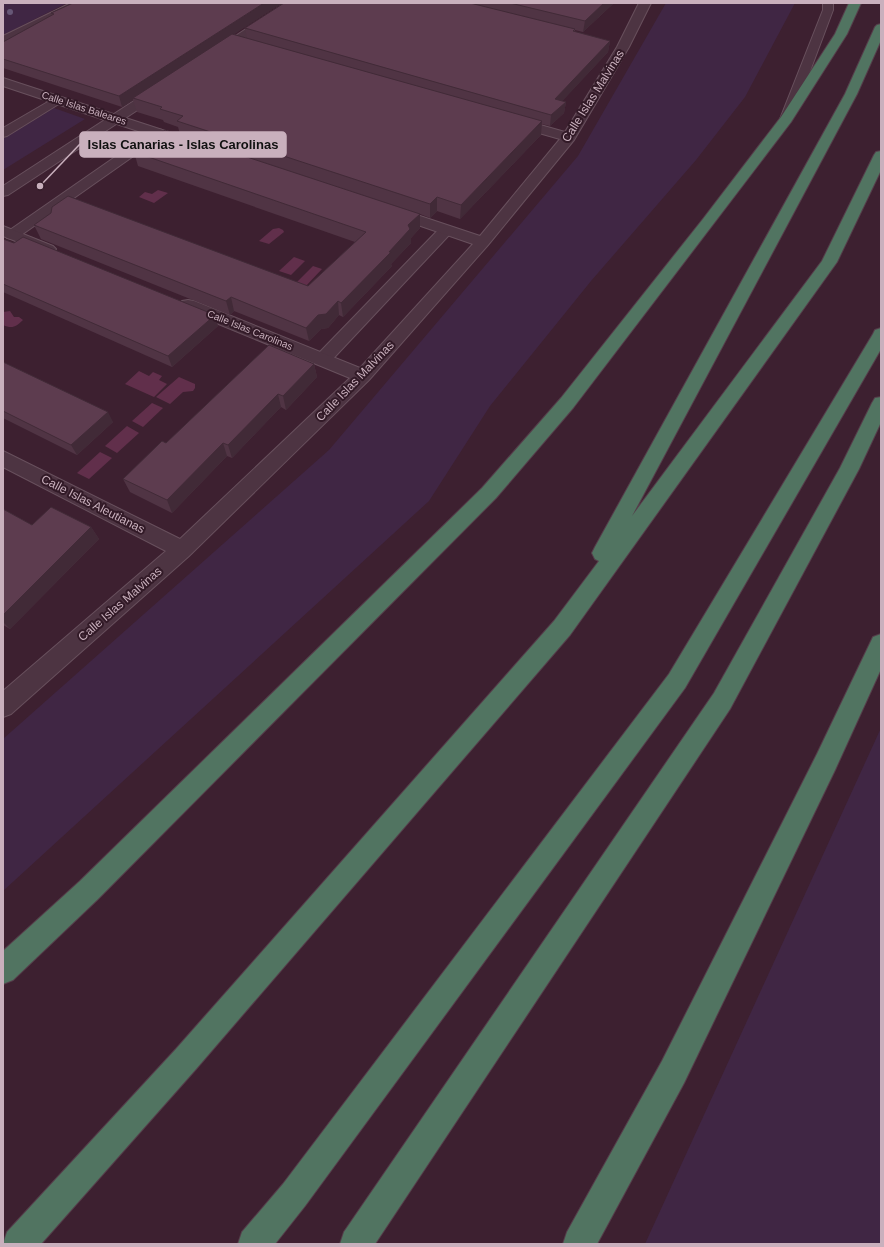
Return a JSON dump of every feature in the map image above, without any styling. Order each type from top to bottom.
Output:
[{"type":"highway","points":[[3,970],[94,885],[489,493],[567,403],[708,222],[786,118],[841,34],[855,3]]},
{"type":"highway","points":[[562,628],[851,94],[881,28]]},
{"type":"highway","points":[[19,1244],[186,1059],[562,628],[829,262],[881,155]]},
{"type":"highway","points":[[254,1244],[294,1194],[677,681],[881,334]]},
{"type":"highway","points":[[356,1244],[722,701],[849,469],[881,403]]},
{"type":"highway","points":[[579,1244],[673,1072],[826,762],[881,644]]},
{"type":"street","points":[[3,41],[80,3]]},
{"type":"street","points":[[207,58],[293,3]]},
{"type":"street","name":"Calle Islas Malvinas","points":[[3,706],[182,550],[363,376],[483,242],[569,137],[616,45],[644,3]]},
{"type":"street","points":[[234,41],[248,45]]},
{"type":"street","points":[[3,192],[174,80]]},
{"type":"street","name":"Calle Islas Baleares","points":[[3,82],[204,148]]},
{"type":"street","points":[[500,118],[569,137]]},
{"type":"street","points":[[378,207],[483,242]]},
{"type":"street","points":[[8,233],[64,255]]},
{"type":"street","name":"Calle Islas Carolinas","points":[[175,300],[363,376]]},
{"type":"street","name":"Calle Islas Aleutianas","points":[[3,458],[182,550]]},
{"type":"lane","points":[[786,118],[828,10],[828,3]]},
{"type":"lane","points":[[3,133],[58,100]]},
{"type":"lane","points":[[8,233],[158,133]]},
{"type":"lane","points":[[323,359],[446,230]]},
{"type":"shaded area","points":[[3,3],[67,3],[3,35]]},
{"type":"shaded area","points":[[666,3],[795,3],[745,97],[696,160],[591,281],[490,406],[429,501],[3,891],[3,739],[329,450],[578,156]]},
{"type":"shaded area","points":[[54,108],[85,119],[3,170],[3,139]]},
{"type":"shaded area","points":[[158,190],[168,193],[154,203],[139,197],[145,192],[152,194]]},
{"type":"shaded area","points":[[279,228],[284,232],[269,244],[259,241],[273,229]]},
{"type":"shaded area","points":[[294,257],[305,261],[291,275],[279,271]]},
{"type":"shaded area","points":[[313,266],[322,269],[304,288],[294,285]]},
{"type":"shaded area","points":[[10,311],[14,317],[19,317],[23,320],[16,326],[9,327],[3,325],[3,312]]},
{"type":"shaded area","points":[[139,371],[149,376],[153,372],[162,376],[159,380],[167,384],[154,397],[125,384]]},
{"type":"shaded area","points":[[179,377],[195,384],[193,391],[183,392],[170,404],[156,397]]},
{"type":"shaded area","points":[[152,403],[163,408],[143,427],[132,421]]},
{"type":"shaded area","points":[[127,426],[139,433],[117,453],[105,446]]},
{"type":"shaded area","points":[[100,452],[112,458],[89,479],[77,473]]},
{"type":"shaded area","points":[[881,728],[881,1244],[645,1244]]},
{"type":"building","points":[[73,3],[264,3],[119,96],[3,59],[3,42],[54,14],[51,13]]},
{"type":"building","points":[[284,3],[470,3],[575,29],[573,31],[610,41],[555,99],[566,102],[551,115],[245,28]]},
{"type":"building","points":[[510,3],[604,3],[585,21]]},
{"type":"building","points":[[232,34],[542,121],[461,205],[437,197],[430,204],[177,121],[183,116],[160,109],[162,107],[133,98]]},
{"type":"building","points":[[165,130],[420,214],[408,225],[410,229],[389,252],[391,252],[341,303],[338,301],[326,314],[318,315],[306,328],[231,297],[226,301],[34,225],[51,213],[52,207],[68,196],[308,286],[366,232],[134,152]]},
{"type":"building","points":[[23,237],[215,315],[168,356],[3,284],[3,239],[14,243]]},
{"type":"building","points":[[269,345],[314,364],[283,396],[278,394],[228,445],[223,443],[167,500],[123,479],[162,441],[166,443]]},
{"type":"building","points":[[3,362],[108,412],[71,445],[3,411]]},
{"type":"building","points":[[51,507],[91,527],[3,615],[3,509],[32,525]]},
{"type":"place","name":"Islas Canarias - Islas Carolinas","points":[[40,186]]}]
